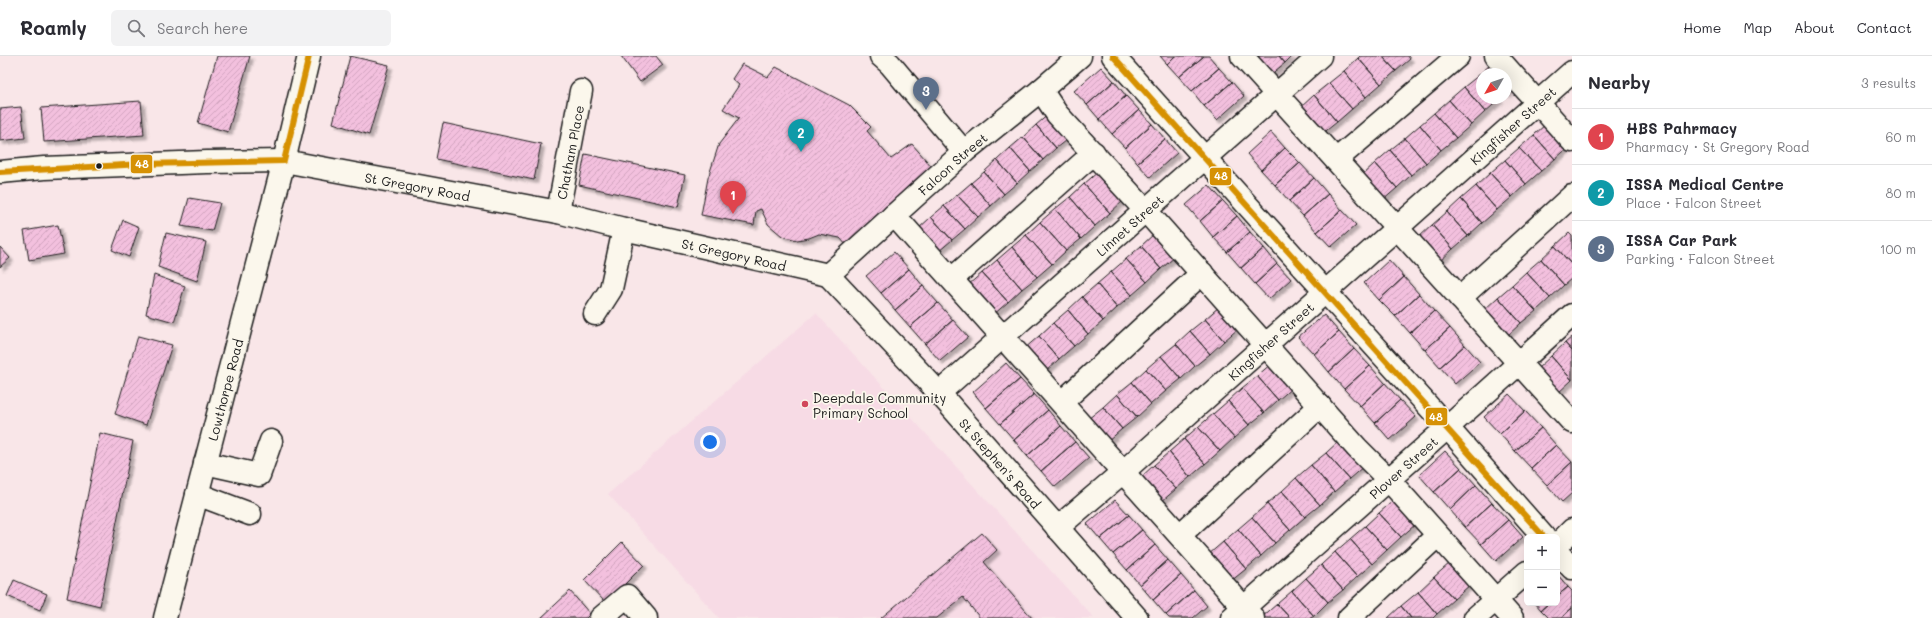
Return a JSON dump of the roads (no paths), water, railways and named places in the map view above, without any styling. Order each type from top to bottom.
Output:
[{"type":"street","name":"Lowthorpe Road","points":[[165,618],[284,161],[309,56]]},
{"type":"street","points":[[881,56],[890,64],[964,152]]},
{"type":"street","name":"Falcon Street","points":[[828,274],[964,152],[1041,90],[1079,56]]},
{"type":"street","points":[[1113,56],[1448,428],[1541,534]]},
{"type":"street","points":[[1242,56],[1572,421]]},
{"type":"street","name":"Linnet Street","points":[[939,393],[1320,56]]},
{"type":"street","points":[[1336,160],[1458,56]]},
{"type":"street","points":[[1496,56],[1572,141]]},
{"type":"street","name":"Kingfisher Street","points":[[1057,528],[1124,471],[1572,72]]},
{"type":"street","points":[[1041,90],[1057,114],[1094,153],[1266,344],[1357,448],[1388,479],[1437,536],[1512,618]]},
{"type":"street","name":"Chatham Place","points":[[558,212],[580,92]]},
{"type":"street","points":[[952,279],[1094,153]]},
{"type":"street","name":"St Gregory Road","points":[[0,172],[44,168],[284,161],[558,212],[624,229],[828,274]]},
{"type":"street","points":[[1460,298],[1572,196]]},
{"type":"street","points":[[894,215],[1004,336],[1180,535],[1243,614]]},
{"type":"street","points":[[595,314],[611,288],[624,229]]},
{"type":"street","points":[[1062,402],[1202,273]]},
{"type":"street","name":"St Stephen's Road","points":[[828,274],[939,393],[1137,618]]},
{"type":"street","name":"Plover Street","points":[[1243,614],[1388,479],[1448,428],[1572,315]]},
{"type":"street","points":[[1180,535],[1320,406]]},
{"type":"street","points":[[205,463],[259,475],[271,441]]},
{"type":"street","points":[[197,494],[250,514]]},
{"type":"street","points":[[1560,542],[1572,530]]},
{"type":"street","points":[[1349,618],[1437,536]]},
{"type":"street","points":[[1560,555],[1572,568]]},
{"type":"street","points":[[1475,618],[1524,575]]},
{"type":"street","points":[[602,618],[627,596],[646,618]]},
{"type":"place","name":"ISSA Car Park","points":[[926,110]]},
{"type":"place","name":"ISSA Medical Centre","points":[[801,152]]},
{"type":"place","name":"HBS Pahrmacy","points":[[733,214]]},
{"type":"place","name":"Deepdale Community Primary School","points":[[805,404]]}]
